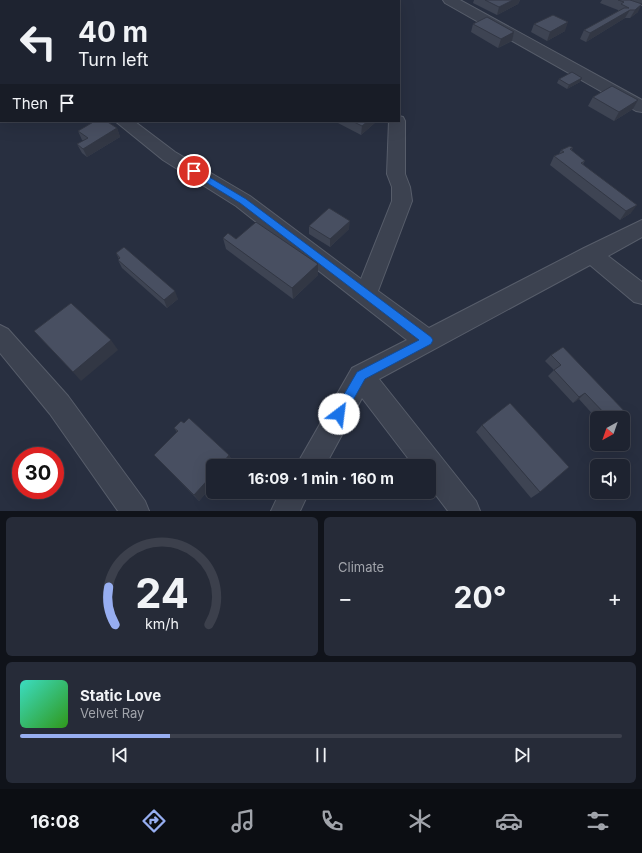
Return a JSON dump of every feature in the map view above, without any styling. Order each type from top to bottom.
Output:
[{"type":"street","points":[[450,0],[642,107]]},
{"type":"street","points":[[124,122],[169,156],[243,201],[427,340]]},
{"type":"street","points":[[366,295],[402,200],[401,187],[396,174],[397,122]]},
{"type":"street","points":[[314,459],[361,376],[642,228]]},
{"type":"street","points":[[591,254],[642,295]]},
{"type":"street","points":[[0,336],[59,405],[135,511]]},
{"type":"street","points":[[361,376],[466,511]]},
{"type":"street","points":[[285,511],[291,499]]},
{"type":"building","points":[[485,0],[513,0],[499,7]]},
{"type":"building","points":[[618,0],[630,0],[642,4],[635,10],[630,10],[590,33],[584,30],[624,8],[629,8],[621,4],[624,2]]},
{"type":"building","points":[[553,15],[568,22],[550,32],[534,24]]},
{"type":"building","points":[[487,17],[514,32],[501,39],[473,24]]},
{"type":"building","points":[[572,72],[582,78],[569,85],[559,79]]},
{"type":"building","points":[[612,86],[638,100],[619,112],[593,97]]},
{"type":"building","points":[[93,122],[108,122],[117,128],[83,149],[77,144],[88,138],[78,131]]},
{"type":"building","points":[[354,122],[367,122],[362,126]]},
{"type":"building","points":[[570,146],[573,148],[570,149],[585,161],[581,163],[637,205],[626,211],[554,156],[564,152],[561,150]]},
{"type":"building","points":[[329,208],[350,221],[330,239],[309,226]]},
{"type":"building","points":[[256,222],[318,264],[292,288],[223,238],[228,233],[236,239]]},
{"type":"building","points":[[124,247],[175,291],[164,300],[118,260],[120,258],[116,253]]},
{"type":"building","points":[[71,303],[111,340],[73,372],[34,331]]},
{"type":"building","points":[[563,347],[624,411],[602,411],[585,393],[579,397],[554,370],[561,365],[551,355]]},
{"type":"building","points":[[510,403],[569,467],[540,492],[482,425]]},
{"type":"building","points":[[189,418],[229,455],[226,459],[206,459],[206,482],[194,495],[154,455],[178,431],[174,428],[181,421],[184,423]]},
{"type":"route","points":[[194,171],[243,201],[427,340],[361,376],[339,414]]}]
